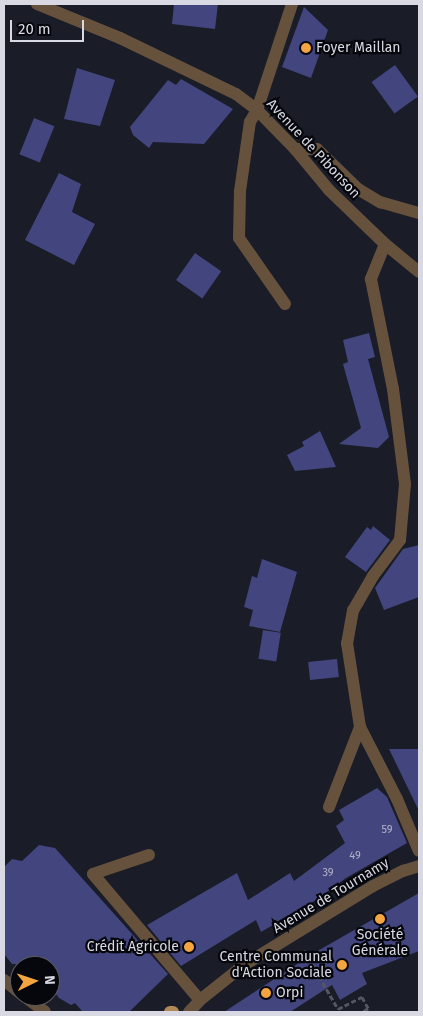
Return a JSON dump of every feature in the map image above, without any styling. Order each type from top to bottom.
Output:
[{"type":"street","name":"Avenue de Pibonson","points":[[37,4],[120,38],[236,94],[257,110],[295,149],[329,190],[385,244],[419,272]]},
{"type":"street","points":[[285,304],[239,238],[240,191],[250,122],[257,110],[292,4]]},
{"type":"street","points":[[295,149],[317,149],[358,189],[380,202],[419,214]]},
{"type":"street","points":[[385,244],[371,279],[394,389],[405,484],[400,540],[373,576],[353,610],[347,643],[360,727],[397,798],[419,851]]},
{"type":"street","points":[[329,807],[360,727]]},
{"type":"street","points":[[148,855],[93,874],[200,1000]]},
{"type":"street","name":"Avenue de Tournamy","points":[[189,1012],[200,1000],[244,966],[373,886],[403,871],[419,866]]},
{"type":"path","points":[[296,934],[338,1009],[362,997],[368,1008],[363,1012]]},
{"type":"building","points":[[174,4],[218,4],[215,29],[172,24]]},
{"type":"building","name":"Foyer Maillan","points":[[304,7],[328,30],[311,78],[282,67]]},
{"type":"building","points":[[395,65],[418,97],[394,114],[372,82]]},
{"type":"building","points":[[77,68],[115,80],[100,126],[64,119]]},
{"type":"building","points":[[181,79],[233,109],[204,144],[153,142],[149,148],[133,135],[130,127],[168,80],[176,85]]},
{"type":"building","points":[[34,118],[54,126],[40,162],[19,154]]},
{"type":"building","points":[[59,173],[81,184],[72,212],[95,224],[74,265],[25,240]]},
{"type":"building","points":[[195,253],[221,271],[202,298],[176,280]]},
{"type":"building","points":[[369,333],[375,357],[368,359],[389,437],[378,448],[339,444],[361,428],[343,364],[348,362],[343,340]]},
{"type":"building","points":[[320,431],[336,467],[295,471],[287,455],[304,446],[302,442]]},
{"type":"building","points":[[373,526],[390,540],[366,572],[345,557],[367,527],[371,530]]},
{"type":"building","points":[[419,545],[419,597],[384,610],[375,588],[403,549]]},
{"type":"building","points":[[262,559],[297,572],[280,632],[249,626],[253,610],[244,607],[252,576],[257,578]]},
{"type":"building","points":[[263,630],[281,633],[276,661],[258,659]]},
{"type":"building","points":[[337,659],[339,677],[310,680],[308,662]]},
{"type":"building","points":[[389,749],[419,749],[419,811]]},
{"type":"building","points":[[377,788],[387,797],[407,843],[346,878],[316,900],[261,932],[256,920],[181,966],[147,925],[237,873],[248,900],[290,873],[294,881],[345,843],[336,826],[344,820],[339,810]]},
{"type":"building","points":[[39,845],[55,848],[168,974],[129,1012],[82,1011],[75,1003],[71,1005],[60,999],[60,956],[10,956],[10,962],[4,954],[4,867],[12,859],[22,861]]},
{"type":"building","points":[[419,893],[419,951],[362,973],[367,984],[340,1000],[332,985],[290,1012],[224,1012],[314,953]]},
{"type":"place","name":"Foyer Maillan","points":[[306,48]]},
{"type":"place","name":"Société Générale","points":[[380,919]]},
{"type":"place","name":"Crédit Agricole","points":[[189,947]]},
{"type":"place","name":"Centre Communal d'Action Sociale","points":[[342,965]]},
{"type":"place","name":"Orpi","points":[[266,993]]}]
